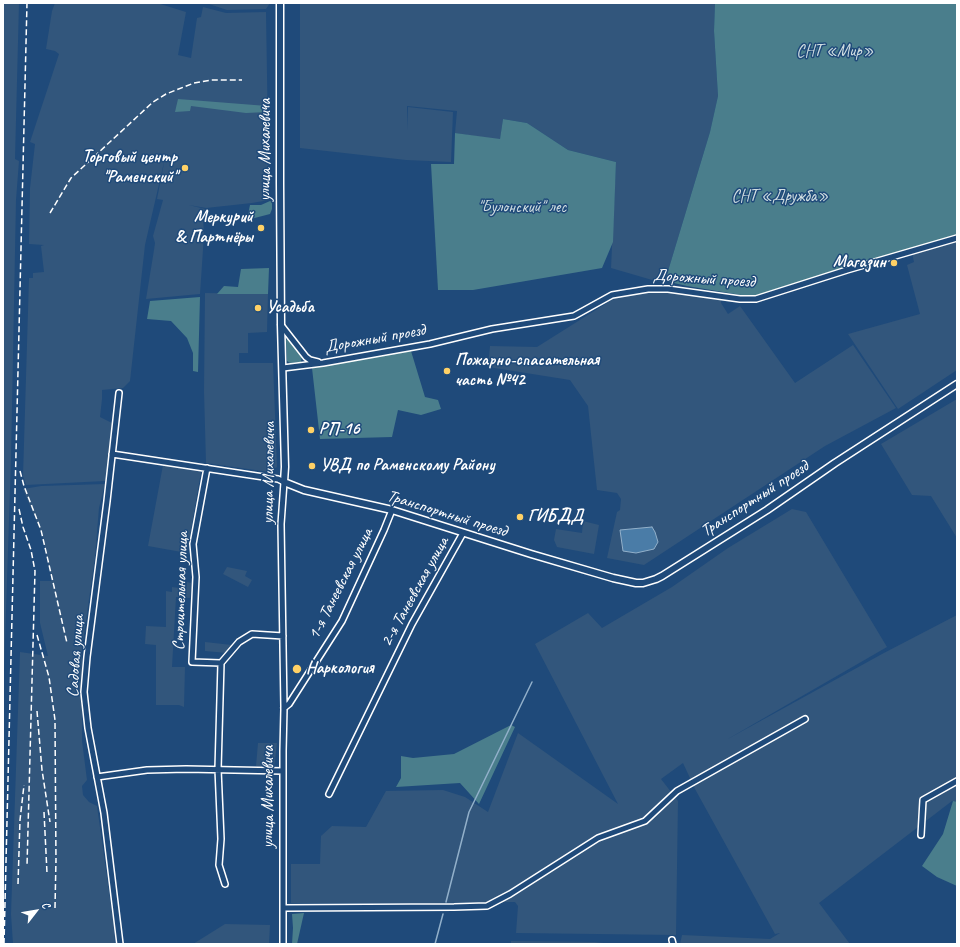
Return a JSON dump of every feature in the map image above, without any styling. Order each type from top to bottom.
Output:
[{"type":"main road","name":"улица Михалевича","points":[[280,3],[281,325],[285,467],[284,482]]},
{"type":"main road","name":"Транспортный проезд","points":[[284,482],[304,490],[392,510],[613,578],[636,583],[651,581],[662,576],[768,510],[829,467],[957,384]]},
{"type":"street","name":"Дорожный проезд","points":[[283,368],[323,363],[430,344],[492,329],[574,316],[612,296],[648,289],[668,289],[740,299],[756,299],[847,270],[957,238]]},
{"type":"street","points":[[281,325],[306,357],[314,362],[323,363]]},
{"type":"street","name":"Садовая улица","points":[[119,393],[84,692],[88,728],[104,813],[120,944]]},
{"type":"street","name":"Транспортный проезд","points":[[112,454],[278,479],[284,482]]},
{"type":"street","name":"Строительная улица","points":[[208,468],[193,544],[196,577],[192,662],[221,663]]},
{"type":"street","name":"улица Михалевича","points":[[283,944],[284,708],[281,524],[284,482]]},
{"type":"street","name":"1-я Танеевская улица","points":[[284,708],[289,704],[342,621],[392,510]]},
{"type":"street","name":"2-я Танеевская улица","points":[[329,794],[412,624],[463,533]]},
{"type":"street","points":[[225,884],[219,865],[221,839],[218,769],[221,663],[239,642],[252,634],[283,636]]},
{"type":"street","points":[[283,908],[440,908],[487,906],[510,894],[598,838],[645,821],[677,791],[805,719]]},
{"type":"street","points":[[97,776],[147,770],[218,769],[283,771]]},
{"type":"street","points":[[921,834],[923,800],[957,781]]},
{"type":"shaded area","points":[[3,3],[19,3],[15,159],[19,161],[16,200],[11,459],[3,702]]},
{"type":"shaded area","points":[[55,3],[157,3],[186,12],[178,55],[191,58],[197,18],[201,17],[203,7],[226,13],[266,12],[269,200],[206,208],[189,205],[205,209],[203,217],[204,235],[200,294],[146,299],[155,243],[153,236],[163,200],[157,199],[165,158],[145,245],[130,381],[123,388],[102,390],[100,417],[112,423],[105,481],[26,485],[23,476],[29,278],[33,278],[33,273],[44,272],[41,246],[44,245],[29,244],[30,188],[35,144],[30,142],[59,54],[55,51],[46,49],[52,11]]},
{"type":"shaded area","points":[[206,3],[270,3],[266,9],[227,10]]},
{"type":"shaded area","points":[[300,3],[715,3],[714,31],[718,96],[710,132],[665,281],[659,282],[611,268],[616,162],[568,150],[527,123],[503,119],[500,140],[455,133],[457,111],[407,106],[407,130],[408,107],[453,112],[451,162],[406,160],[300,148]]},
{"type":"shaded area","points":[[957,241],[957,370],[898,409],[848,334],[920,314],[907,265],[914,262],[912,253]]},
{"type":"shaded area","points":[[666,290],[721,300],[721,303],[728,314],[740,306],[795,383],[853,345],[896,408],[825,446],[644,565],[607,558],[617,512],[620,510],[621,499],[617,493],[597,490],[588,406],[570,380],[488,367],[490,346],[537,347],[618,296]]},
{"type":"shaded area","points":[[205,293],[268,294],[267,332],[248,333],[248,353],[239,353],[239,363],[273,363],[277,467],[269,472],[206,463],[204,391]]},
{"type":"shaded area","points":[[957,399],[957,538],[931,496],[912,495],[881,444]]},
{"type":"shaded area","points":[[163,465],[201,472],[187,553],[148,546]]},
{"type":"shaded area","points":[[105,484],[99,508],[95,557],[82,649],[82,741],[87,780],[82,786],[83,795],[89,802],[97,806],[114,927],[115,944],[13,944],[11,914],[20,652],[48,656],[40,623],[40,581],[52,581],[42,534],[23,489],[41,486]]},
{"type":"shaded area","points":[[792,509],[806,512],[887,647],[726,740],[882,654],[957,615],[957,803],[952,801],[819,903],[850,944],[680,944],[682,935],[770,939],[780,933],[775,934],[695,789],[683,763],[661,779],[678,801],[676,935],[516,933],[518,906],[515,902],[291,903],[291,864],[320,864],[321,836],[332,826],[366,827],[386,791],[443,790],[465,797],[488,812],[518,733],[618,804],[535,644],[588,613],[602,628],[672,587],[728,548]]},
{"type":"shaded area","points":[[583,521],[599,525],[594,554],[557,547],[554,540],[556,529],[582,533]]},
{"type":"shaded area","points":[[652,527],[658,542],[654,549],[636,553],[623,551],[620,530]]},
{"type":"shaded area","points":[[227,567],[247,571],[245,576],[252,580],[248,587],[223,574]]},
{"type":"shaded area","points":[[187,582],[191,583],[190,598],[176,597],[172,667],[185,667],[184,707],[179,705],[156,705],[156,645],[145,644],[146,626],[166,627],[166,591],[172,592],[172,587],[186,589]]},
{"type":"shaded area","points":[[205,642],[232,645],[227,653],[205,651]]},
{"type":"shaded area","points":[[258,743],[277,743],[274,768],[256,766]]},
{"type":"shaded area","points":[[225,924],[270,925],[269,944],[193,944]]},
{"type":"shaded area","points":[[511,941],[595,942],[612,944],[511,944]]},
{"type":"green space","name":"СНТ «Дружба»","points":[[715,3],[957,3],[957,236],[846,267],[753,297],[665,281],[710,132],[718,96],[714,31]]},
{"type":"green space","points":[[178,99],[267,106],[267,112],[246,113],[191,106],[190,111],[175,112]]},
{"type":"green space","name":"\"Булонский\" лес","points":[[503,119],[527,123],[568,150],[616,162],[613,242],[602,268],[473,290],[438,290],[431,164],[454,164],[455,133],[500,139]]},
{"type":"green space","points":[[270,201],[272,202],[272,209],[270,214],[247,220],[250,205],[261,205]]},
{"type":"green space","points":[[269,268],[268,294],[217,294],[224,286],[238,287],[241,269]]},
{"type":"green space","points":[[200,297],[198,372],[193,371],[193,353],[187,338],[171,321],[147,319],[150,301]]},
{"type":"green space","points":[[288,338],[302,356],[301,362],[290,363],[287,361],[286,340]]},
{"type":"green space","points":[[411,351],[425,397],[438,400],[441,409],[421,415],[398,410],[392,437],[320,439],[312,368]]},
{"type":"green space","points":[[511,725],[515,727],[479,804],[460,783],[396,787],[401,778],[401,756],[413,758],[454,754]]},
{"type":"green space","points":[[953,801],[957,802],[957,886],[937,877],[922,866],[943,834]]},
{"type":"green space","points":[[304,913],[297,944],[292,944],[292,914]]},
{"type":"waterway","points":[[446,902],[469,812],[532,682]]},
{"type":"waterway","points":[[435,944],[443,914]]},
{"type":"railway","points":[[4,944],[27,3]]},
{"type":"railway","points":[[50,213],[71,178],[153,102],[166,94],[194,83],[211,80],[242,80]]},
{"type":"railway","points":[[20,471],[24,486],[41,530],[67,643]]},
{"type":"railway","points":[[19,509],[23,527],[31,550],[35,571],[27,866]]},
{"type":"railway","points":[[37,635],[49,677],[55,720],[56,863]]},
{"type":"railway","points":[[37,711],[42,770],[50,822]]},
{"type":"railway","points":[[18,884],[20,820],[24,785]]},
{"type":"railway","points":[[44,812],[47,873]]},
{"type":"railway","points":[[55,908],[56,858]]},
{"type":"place","name":"Торговый центр \"Раменский\"","points":[[185,168]]},
{"type":"place","name":"Меркурий & Партнёры","points":[[261,228]]},
{"type":"place","name":"Магазин","points":[[894,263]]},
{"type":"place","name":"Усадьба","points":[[258,308]]},
{"type":"place","name":"Пожарно-спасательная часть №42","points":[[447,371]]},
{"type":"place","name":"РП-16","points":[[311,430]]},
{"type":"place","name":"УВД по Раменскому Району","points":[[312,466]]},
{"type":"place","name":"ГИБДД","points":[[520,517]]},
{"type":"place","name":"Наркология","points":[[297,669]]},
{"type":"park label","name":"СНТ «Мир»","points":[[835,52]]}]
